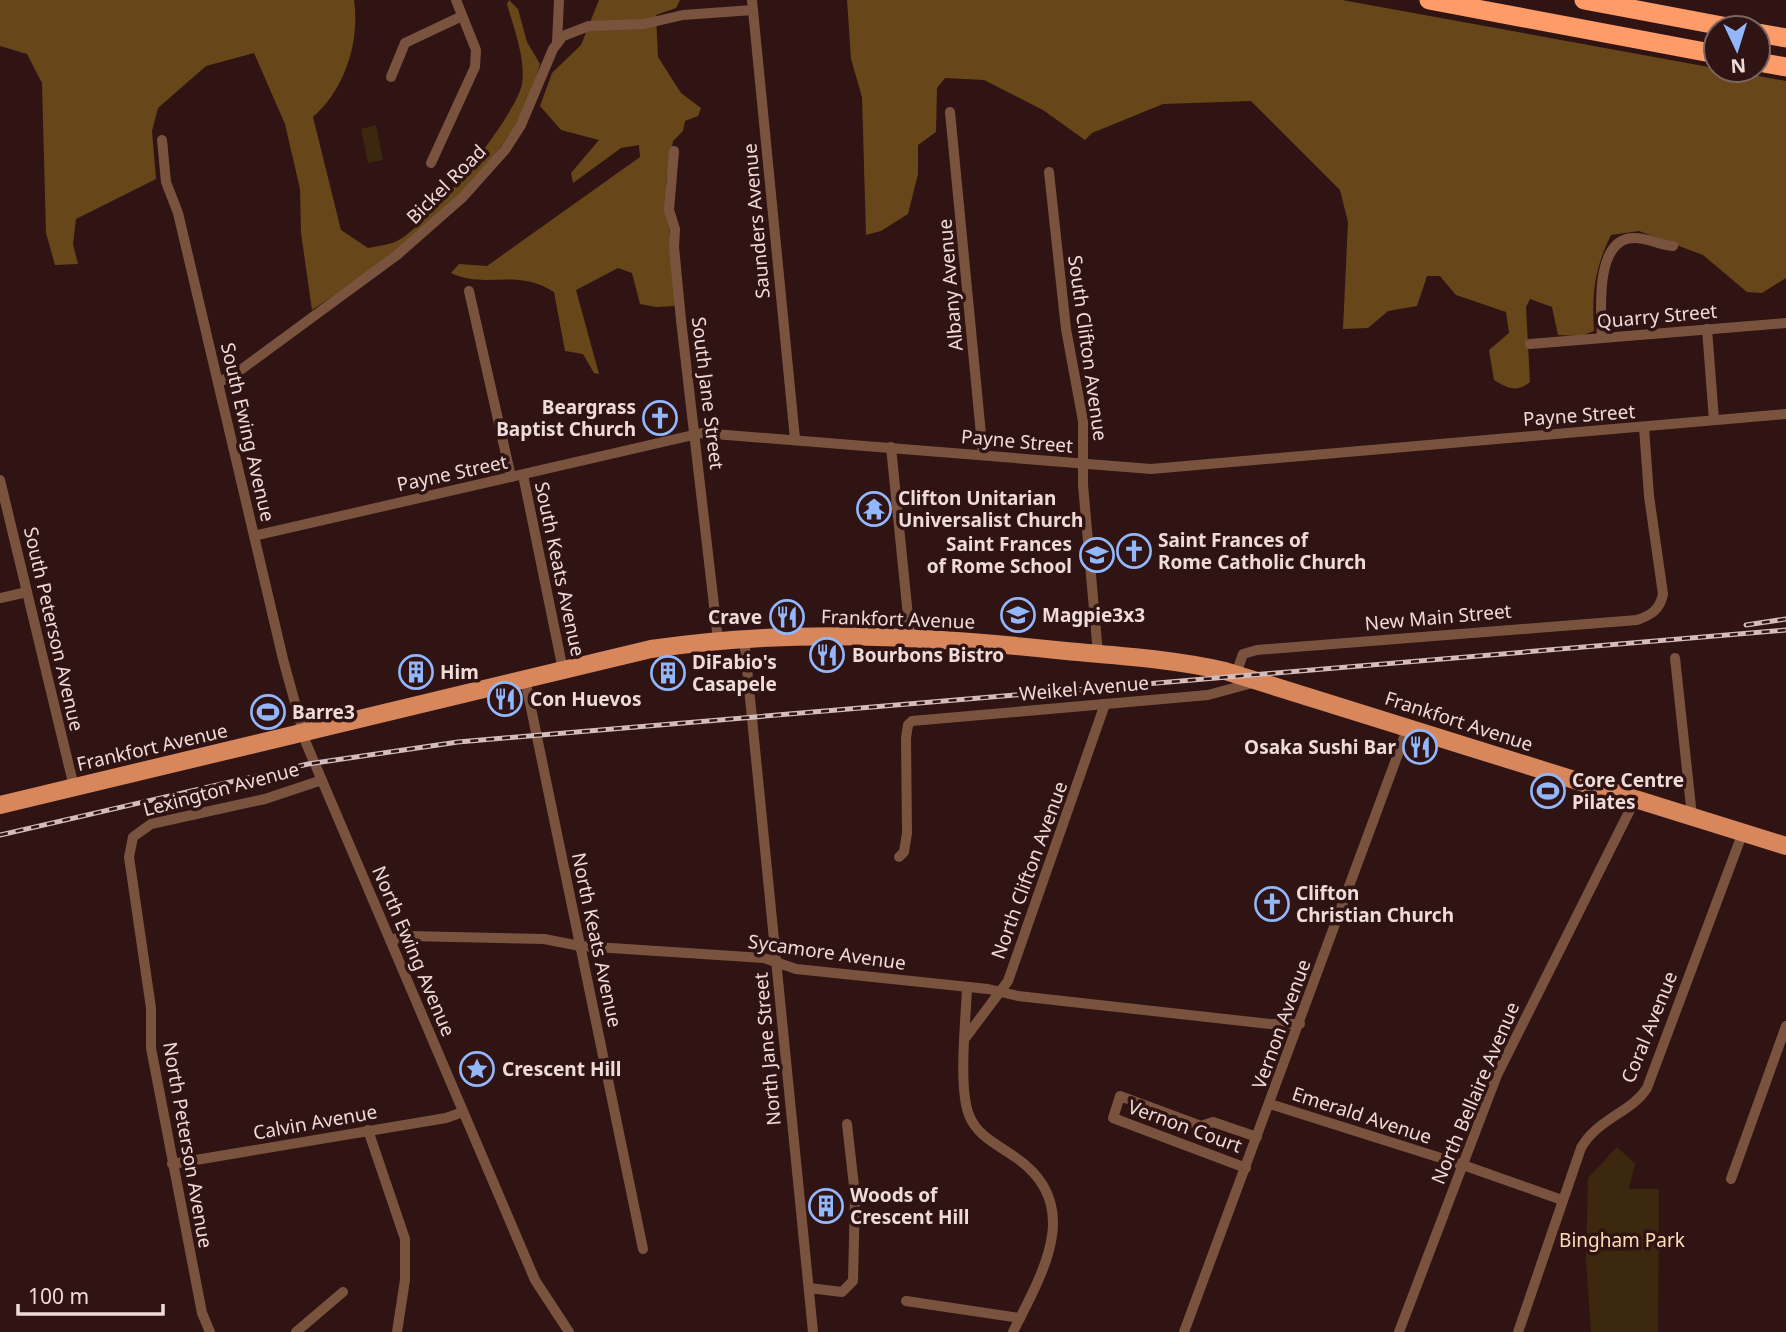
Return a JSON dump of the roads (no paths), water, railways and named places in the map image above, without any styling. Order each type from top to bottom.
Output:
[{"type":"highway","points":[[1429,0],[1702,51]]},
{"type":"highway","points":[[1584,0],[1702,22]]},
{"type":"main road","name":"Frankfort Avenue","points":[[0,804],[651,649],[744,638],[910,636],[1193,664],[1236,674],[1786,846]]},
{"type":"street","points":[[431,163],[475,67],[476,54],[460,17],[456,0]]},
{"type":"street","points":[[557,43],[559,0]]},
{"type":"street","points":[[557,43],[575,30],[589,26],[644,23],[753,5]]},
{"type":"street","name":"Saunders Avenue","points":[[753,5],[795,439]]},
{"type":"street","points":[[391,77],[405,43],[460,17]]},
{"type":"street","name":"Bickel Road","points":[[218,382],[230,377],[351,290],[463,197],[505,150],[521,125],[557,43]]},
{"type":"street","name":"Albany Avenue","points":[[950,112],[983,455]]},
{"type":"street","name":"South Ewing Avenue","points":[[162,140],[166,182],[178,213],[254,536],[304,732]]},
{"type":"street","name":"South Jane Street","points":[[674,151],[669,210],[675,229],[675,259],[718,640]]},
{"type":"street","name":"South Clifton Avenue","points":[[1049,172],[1066,330],[1083,421],[1083,492],[1098,654]]},
{"type":"street","points":[[1602,338],[1602,285],[1609,255],[1622,241],[1634,237],[1673,246]]},
{"type":"street","name":"South Keats Avenue","points":[[469,292],[517,476],[563,670]]},
{"type":"street","name":"Quarry Street","points":[[1530,344],[1786,323]]},
{"type":"street","points":[[1707,329],[1714,420]]},
{"type":"street","name":"Payne Street","points":[[254,536],[713,432],[1151,469],[1786,414]]},
{"type":"street","name":"New Main Street","points":[[1236,674],[1244,654],[1257,650],[1637,620],[1656,610],[1662,600],[1662,583],[1649,496],[1644,427]]},
{"type":"street","points":[[891,447],[910,636]]},
{"type":"street","name":"South Peterson Avenue","points":[[0,480],[74,787]]},
{"type":"street","points":[[0,598],[27,592]]},
{"type":"street","name":"North Jane Street","points":[[744,638],[813,1332]]},
{"type":"street","points":[[1675,658],[1692,816]]},
{"type":"street","name":"North Keats Avenue","points":[[525,679],[643,1249]]},
{"type":"street","name":"Weikel Avenue","points":[[899,857],[904,852],[907,833],[906,738],[910,723],[930,718],[1208,695],[1260,681]]},
{"type":"street","name":"North Clifton Avenue","points":[[966,1037],[1008,981],[1105,704]]},
{"type":"street","name":"Vernon Avenue","points":[[1184,1332],[1408,727]]},
{"type":"street","name":"North Ewing Avenue","points":[[304,732],[535,1280],[569,1332]]},
{"type":"street","name":"Lexington Avenue","points":[[133,837],[150,824],[265,799],[322,780]]},
{"type":"street","name":"North Bellaire Avenue","points":[[1399,1332],[1516,1034],[1610,855],[1636,799]]},
{"type":"street","name":"Coral Avenue","points":[[1518,1332],[1581,1148],[1590,1134],[1643,1100],[1743,832]]},
{"type":"street","name":"North Peterson Avenue","points":[[133,837],[129,857],[151,1008],[152,1048],[202,1313],[210,1332]]},
{"type":"street","name":"Sycamore Avenue","points":[[390,940],[408,936],[544,939],[580,946],[764,958],[796,969],[1270,1024],[1300,1024]]},
{"type":"street","points":[[967,987],[965,1091],[969,1115],[979,1131],[1034,1173],[1047,1194],[1052,1210],[1053,1230],[1042,1277],[1013,1332]]},
{"type":"street","points":[[1731,1179],[1786,1026]]},
{"type":"street","name":"Vernon Court","points":[[1246,1168],[1113,1118],[1120,1096],[1201,1126],[1213,1122],[1257,1137]]},
{"type":"street","name":"Emerald Avenue","points":[[1270,1104],[1463,1164],[1562,1200]]},
{"type":"street","name":"Calvin Avenue","points":[[172,1164],[463,1112]]},
{"type":"street","points":[[809,1288],[842,1292],[853,1281],[855,1195],[847,1124]]},
{"type":"street","points":[[368,1130],[405,1238],[405,1280],[397,1332]]},
{"type":"street","points":[[296,1332],[343,1292]]},
{"type":"street","points":[[906,1301],[1020,1318]]},
{"type":"railway","points":[[1746,625],[1786,619]]},
{"type":"railway","points":[[0,835],[308,764],[458,742],[1786,630]]},
{"type":"place","name":"Beargrass Baptist Church","points":[[660,418]]},
{"type":"place","name":"Clifton Unitarian Universalist Church","points":[[874,509]]},
{"type":"place","name":"Saint Frances of Rome Catholic Church","points":[[1134,551]]},
{"type":"place","name":"Saint Frances of Rome School","points":[[1097,555]]},
{"type":"place","name":"Magpie3x3","points":[[1018,615]]},
{"type":"place","name":"Crave","points":[[787,617]]},
{"type":"place","name":"Bourbons Bistro","points":[[827,655]]},
{"type":"place","name":"Him","points":[[416,672]]},
{"type":"place","name":"DiFabio's Casapele","points":[[668,673]]},
{"type":"place","name":"Con Huevos","points":[[505,699]]},
{"type":"place","name":"Barre3","points":[[268,712]]},
{"type":"place","name":"Osaka Sushi Bar","points":[[1420,747]]},
{"type":"place","name":"Core Centre Pilates","points":[[1548,791]]},
{"type":"place","name":"Clifton Christian Church","points":[[1272,904]]},
{"type":"place","name":"Crescent Hill","points":[[477,1069]]},
{"type":"place","name":"Woods of Crescent Hill","points":[[826,1206]]},
{"type":"park label","name":"Bingham Park","points":[[1622,1240]]}]
